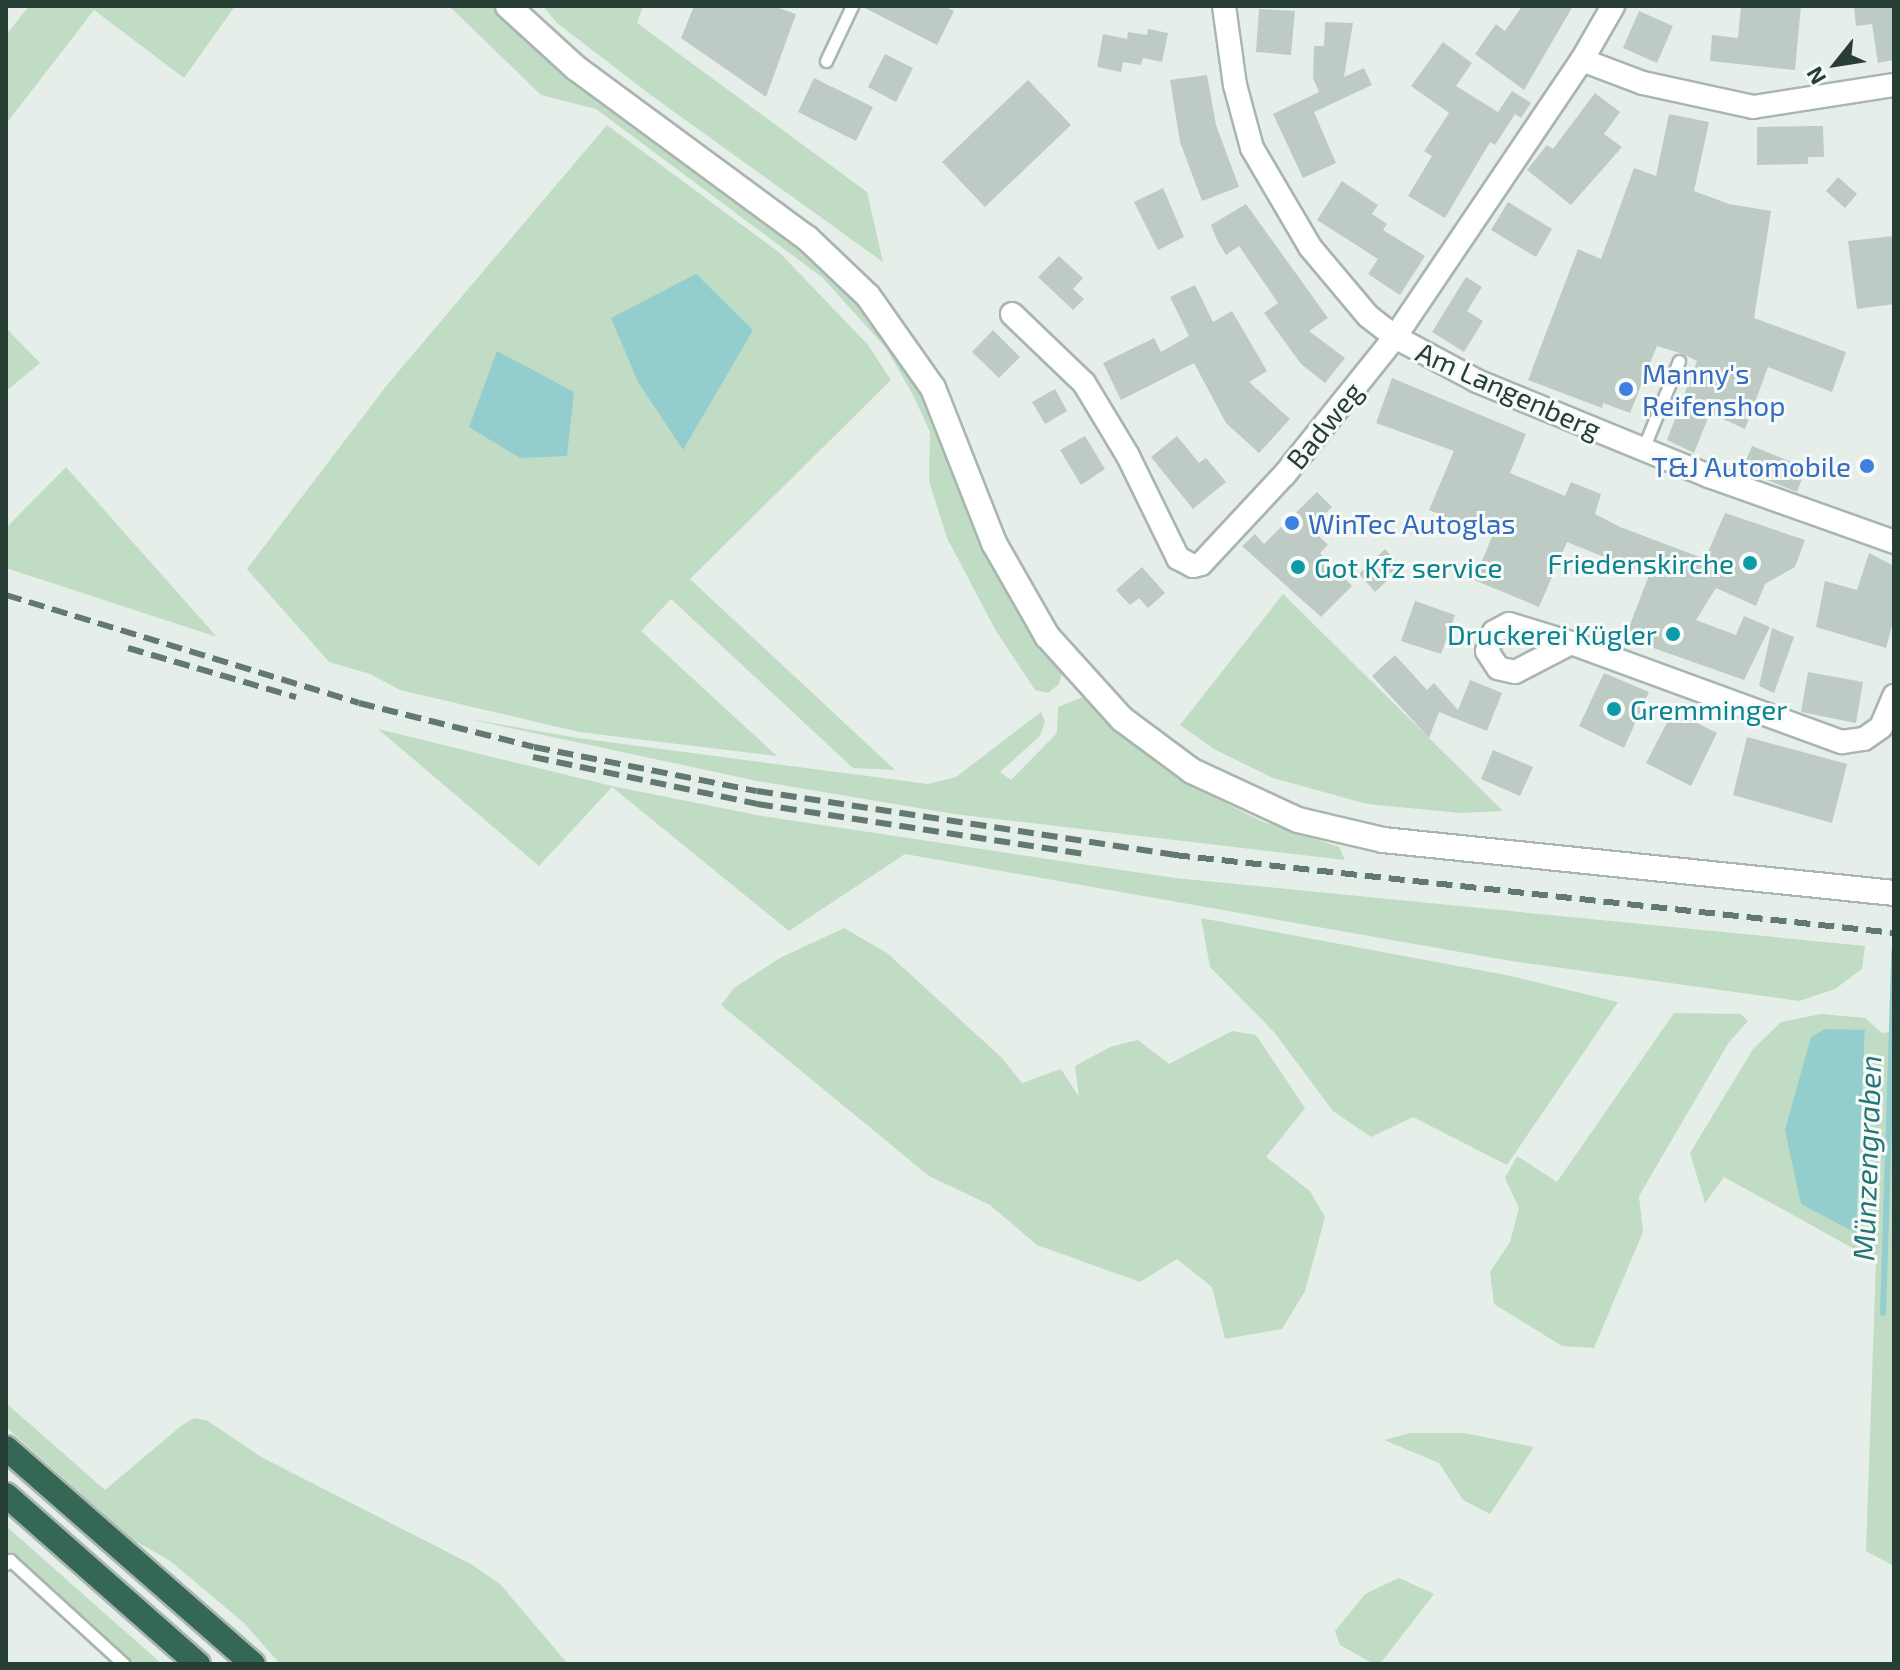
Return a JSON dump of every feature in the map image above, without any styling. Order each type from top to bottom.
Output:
[{"type":"highway","points":[[6,1448],[253,1664]]},
{"type":"highway","points":[[6,1495],[198,1664]]},
{"type":"main road","points":[[508,6],[576,68],[807,238],[868,296],[933,388],[994,543],[1047,636],[1122,719],[1192,771],[1270,810],[1369,838],[1894,893]]},
{"type":"street","name":"Am Langenberg","points":[[1224,6],[1235,85],[1252,148],[1310,247],[1349,296],[1395,337],[1477,381],[1643,449],[1894,542]]},
{"type":"street","name":"Badweg","points":[[1012,314],[1084,383],[1128,456],[1178,558],[1193,566],[1208,559],[1285,474],[1395,337],[1582,60],[1613,6]]},
{"type":"street","points":[[1582,60],[1643,83],[1753,107],[1894,85]]},
{"type":"street","points":[[1571,643],[1842,742],[1864,739],[1881,727],[1894,696]]},
{"type":"lane","points":[[826,61],[852,6]]},
{"type":"lane","points":[[1643,449],[1679,361]]},
{"type":"lane","points":[[8,1562],[124,1664]]},
{"type":"green space","points":[[29,6],[235,6],[184,78],[94,10],[6,124],[6,35]]},
{"type":"green space","points":[[449,6],[495,6],[525,40],[805,244],[839,281],[891,341],[921,388],[952,453],[960,493],[980,543],[1013,606],[1062,674],[1059,684],[1048,693],[1035,690],[996,631],[947,538],[929,481],[930,432],[886,348],[823,278],[596,109],[541,95]]},
{"type":"green space","points":[[543,6],[643,6],[637,23],[867,192],[883,262],[652,96],[557,23]]},
{"type":"green space","points":[[607,125],[780,253],[868,345],[891,380],[690,579],[895,770],[853,768],[671,599],[641,631],[777,756],[579,732],[400,690],[370,674],[329,662],[247,569],[387,385]]},
{"type":"green space","points":[[6,328],[40,363],[6,391]]},
{"type":"green space","points":[[66,467],[217,637],[6,568],[6,528]]},
{"type":"green space","points":[[1283,594],[1503,811],[1460,813],[1367,804],[1273,778],[1214,749],[1180,725]]},
{"type":"green space","points":[[1085,696],[1128,738],[1198,789],[1261,821],[1339,847],[1345,860],[954,814],[757,781],[464,718],[578,738],[928,784],[956,777],[1041,712],[1045,722],[1040,736],[1000,772],[1011,780],[1057,733],[1058,707]]},
{"type":"green space","points":[[378,729],[612,786],[762,816],[1175,878],[1865,946],[1862,969],[1835,989],[1799,1001],[1511,961],[905,854],[789,931],[612,787],[539,866]]},
{"type":"green space","points":[[1201,918],[1506,975],[1618,1002],[1507,1165],[1413,1117],[1371,1137],[1333,1111],[1274,1032],[1210,967]]},
{"type":"green space","points":[[844,928],[887,953],[1001,1057],[1022,1083],[1061,1069],[1079,1097],[1075,1066],[1110,1047],[1138,1040],[1169,1064],[1232,1031],[1256,1035],[1305,1108],[1266,1157],[1310,1191],[1325,1217],[1305,1291],[1282,1329],[1225,1339],[1212,1287],[1177,1259],[1140,1282],[1037,1245],[990,1205],[929,1176],[721,1005],[734,988],[780,958]]},
{"type":"green space","points":[[1891,949],[1894,949],[1894,1566],[1866,1551],[1876,1261],[1724,1177],[1705,1203],[1690,1153],[1753,1049],[1781,1022],[1821,1014],[1865,1018],[1882,1033],[1892,1032]],"holes":[[[1825,1029],[1865,1031],[1856,1233],[1805,1068],[1811,1038]]]},
{"type":"green space","points":[[1674,1013],[1741,1014],[1748,1021],[1729,1042],[1639,1196],[1643,1232],[1594,1348],[1562,1346],[1494,1304],[1490,1272],[1510,1242],[1519,1208],[1505,1178],[1517,1156],[1557,1182]]},
{"type":"green space","points":[[6,1403],[105,1490],[181,1426],[194,1418],[208,1421],[261,1457],[471,1564],[500,1584],[568,1664],[280,1664],[244,1623],[169,1560],[133,1540],[6,1427]]},
{"type":"green space","points":[[1410,1433],[1464,1433],[1534,1447],[1490,1514],[1463,1500],[1439,1463],[1384,1440]]},
{"type":"green space","points":[[6,1526],[162,1664],[132,1664],[6,1551]]},
{"type":"green space","points":[[1399,1578],[1434,1594],[1380,1664],[1374,1664],[1340,1645],[1335,1631],[1365,1594]]},
{"type":"water","points":[[696,274],[753,330],[683,450],[638,382],[611,318]]},
{"type":"water","points":[[497,351],[574,392],[567,456],[520,458],[469,427]]},
{"type":"water","points":[[1825,1029],[1865,1030],[1856,1233],[1801,1204],[1785,1130],[1811,1037]]},
{"type":"building","points":[[694,6],[773,6],[796,14],[766,97],[681,38]]},
{"type":"building","points":[[861,6],[943,6],[954,11],[937,45]]},
{"type":"building","points":[[1522,6],[1573,6],[1524,90],[1475,54],[1496,24],[1505,31]]},
{"type":"building","points":[[1741,6],[1801,6],[1795,70],[1710,61],[1712,35],[1738,38]]},
{"type":"building","points":[[1854,6],[1894,6],[1894,60],[1878,63],[1872,24],[1856,26]]},
{"type":"building","points":[[1259,9],[1295,11],[1291,55],[1256,52]]},
{"type":"building","points":[[1639,11],[1673,26],[1657,63],[1623,48]]},
{"type":"building","points":[[1325,22],[1353,23],[1344,77],[1364,68],[1372,85],[1314,112],[1336,163],[1303,178],[1273,114],[1319,92],[1313,78],[1314,46],[1324,46]]},
{"type":"building","points":[[1148,29],[1168,33],[1162,62],[1143,58],[1141,65],[1123,62],[1121,72],[1097,67],[1103,34],[1127,39],[1128,32],[1147,35]]},
{"type":"building","points":[[1443,42],[1472,63],[1456,86],[1498,112],[1512,91],[1531,103],[1521,118],[1515,114],[1495,145],[1490,142],[1445,218],[1408,196],[1432,156],[1424,151],[1449,113],[1411,86]]},
{"type":"building","points":[[885,54],[913,68],[896,102],[868,87]]},
{"type":"building","points":[[1207,75],[1216,125],[1239,187],[1202,201],[1180,142],[1170,80]]},
{"type":"building","points":[[814,78],[873,107],[856,141],[798,112]]},
{"type":"building","points":[[1028,80],[1071,125],[985,207],[942,162]]},
{"type":"building","points":[[1595,93],[1620,112],[1604,134],[1622,147],[1571,205],[1527,170],[1547,145],[1553,149]]},
{"type":"building","points":[[1669,114],[1709,122],[1694,191],[1729,204],[1771,211],[1754,318],[1846,352],[1832,392],[1768,367],[1745,429],[1710,413],[1694,453],[1667,440],[1697,361],[1683,354],[1657,346],[1630,413],[1603,403],[1602,408],[1528,380],[1578,249],[1601,259],[1634,168],[1656,176]]},
{"type":"building","points":[[1823,126],[1824,157],[1808,157],[1808,164],[1757,165],[1757,127]]},
{"type":"building","points":[[1838,177],[1857,194],[1845,208],[1826,191]]},
{"type":"building","points":[[1342,181],[1378,205],[1372,214],[1387,224],[1383,230],[1425,256],[1400,295],[1368,274],[1378,259],[1317,220]]},
{"type":"building","points":[[1163,188],[1184,237],[1158,250],[1134,202]]},
{"type":"building","points":[[1508,202],[1552,229],[1536,257],[1491,230]]},
{"type":"building","points":[[1246,204],[1328,318],[1309,331],[1345,358],[1325,383],[1301,364],[1264,313],[1278,303],[1239,246],[1226,255],[1217,240],[1211,225]]},
{"type":"building","points":[[1894,236],[1894,304],[1857,309],[1848,241]]},
{"type":"building","points":[[1059,256],[1083,278],[1073,289],[1084,299],[1073,310],[1038,277]]},
{"type":"building","points":[[1466,277],[1482,287],[1467,311],[1483,321],[1464,352],[1432,332]]},
{"type":"building","points":[[1195,285],[1213,322],[1232,311],[1267,371],[1249,382],[1290,419],[1259,453],[1226,423],[1194,363],[1121,400],[1103,363],[1154,338],[1161,352],[1189,336],[1170,297]]},
{"type":"building","points":[[993,330],[1020,357],[999,378],[972,352]]},
{"type":"building","points":[[1392,378],[1526,434],[1510,473],[1565,496],[1571,482],[1601,494],[1595,514],[1620,527],[1705,559],[1725,513],[1805,540],[1795,567],[1765,584],[1756,606],[1716,588],[1696,620],[1736,635],[1744,616],[1770,627],[1744,680],[1625,638],[1649,575],[1567,542],[1539,607],[1474,580],[1492,537],[1429,510],[1454,451],[1376,423]]},
{"type":"building","points":[[1055,389],[1067,411],[1045,424],[1032,402]]},
{"type":"building","points":[[1085,436],[1105,469],[1081,485],[1060,450]]},
{"type":"building","points":[[1177,436],[1199,463],[1206,458],[1226,482],[1193,509],[1151,457]]},
{"type":"building","points":[[1752,446],[1806,468],[1797,492],[1742,470]]},
{"type":"building","name":"Got Kfz service","points":[[1317,492],[1332,507],[1311,528],[1328,545],[1320,553],[1352,586],[1321,617],[1242,546],[1255,534],[1264,544]]},
{"type":"building","points":[[1385,549],[1402,567],[1375,592],[1359,574]]},
{"type":"building","points":[[1869,553],[1894,566],[1894,618],[1886,648],[1816,627],[1825,581],[1857,590]]},
{"type":"building","points":[[1142,567],[1165,593],[1148,608],[1139,598],[1130,605],[1116,590]]},
{"type":"building","points":[[1415,601],[1455,615],[1441,654],[1401,641]]},
{"type":"building","points":[[1772,628],[1794,637],[1774,693],[1759,686]]},
{"type":"building","points":[[1395,655],[1427,690],[1434,683],[1458,710],[1470,680],[1502,693],[1487,731],[1439,712],[1429,738],[1372,676]]},
{"type":"building","points":[[1808,672],[1863,682],[1856,723],[1801,712]]},
{"type":"building","name":"Gremminger","points":[[1604,673],[1649,692],[1624,748],[1579,726]]},
{"type":"building","points":[[1673,711],[1717,733],[1691,786],[1646,763]]},
{"type":"building","points":[[1747,737],[1847,764],[1832,823],[1733,795]]},
{"type":"building","points":[[1493,750],[1533,767],[1520,796],[1481,779]]},
{"type":"waterway","name":"Münzengraben","points":[[1883,1313],[1894,955]]},
{"type":"railway","points":[[6,595],[359,703],[534,747],[757,791],[1174,855],[1894,933]]},
{"type":"railway","points":[[128,648],[296,697]]},
{"type":"railway","points":[[533,757],[757,804],[1084,854]]},
{"type":"place","name":"Manny's Reifenshop","points":[[1626,389]]},
{"type":"place","name":"T&J Automobile","points":[[1867,466]]},
{"type":"place","name":"WinTec Autoglas","points":[[1292,523]]},
{"type":"place","name":"Friedenskirche","points":[[1750,563]]},
{"type":"place","name":"Got Kfz service","points":[[1298,567]]},
{"type":"place","name":"Druckerei Kügler","points":[[1673,634]]},
{"type":"place","name":"Gremminger","points":[[1614,709]]}]
